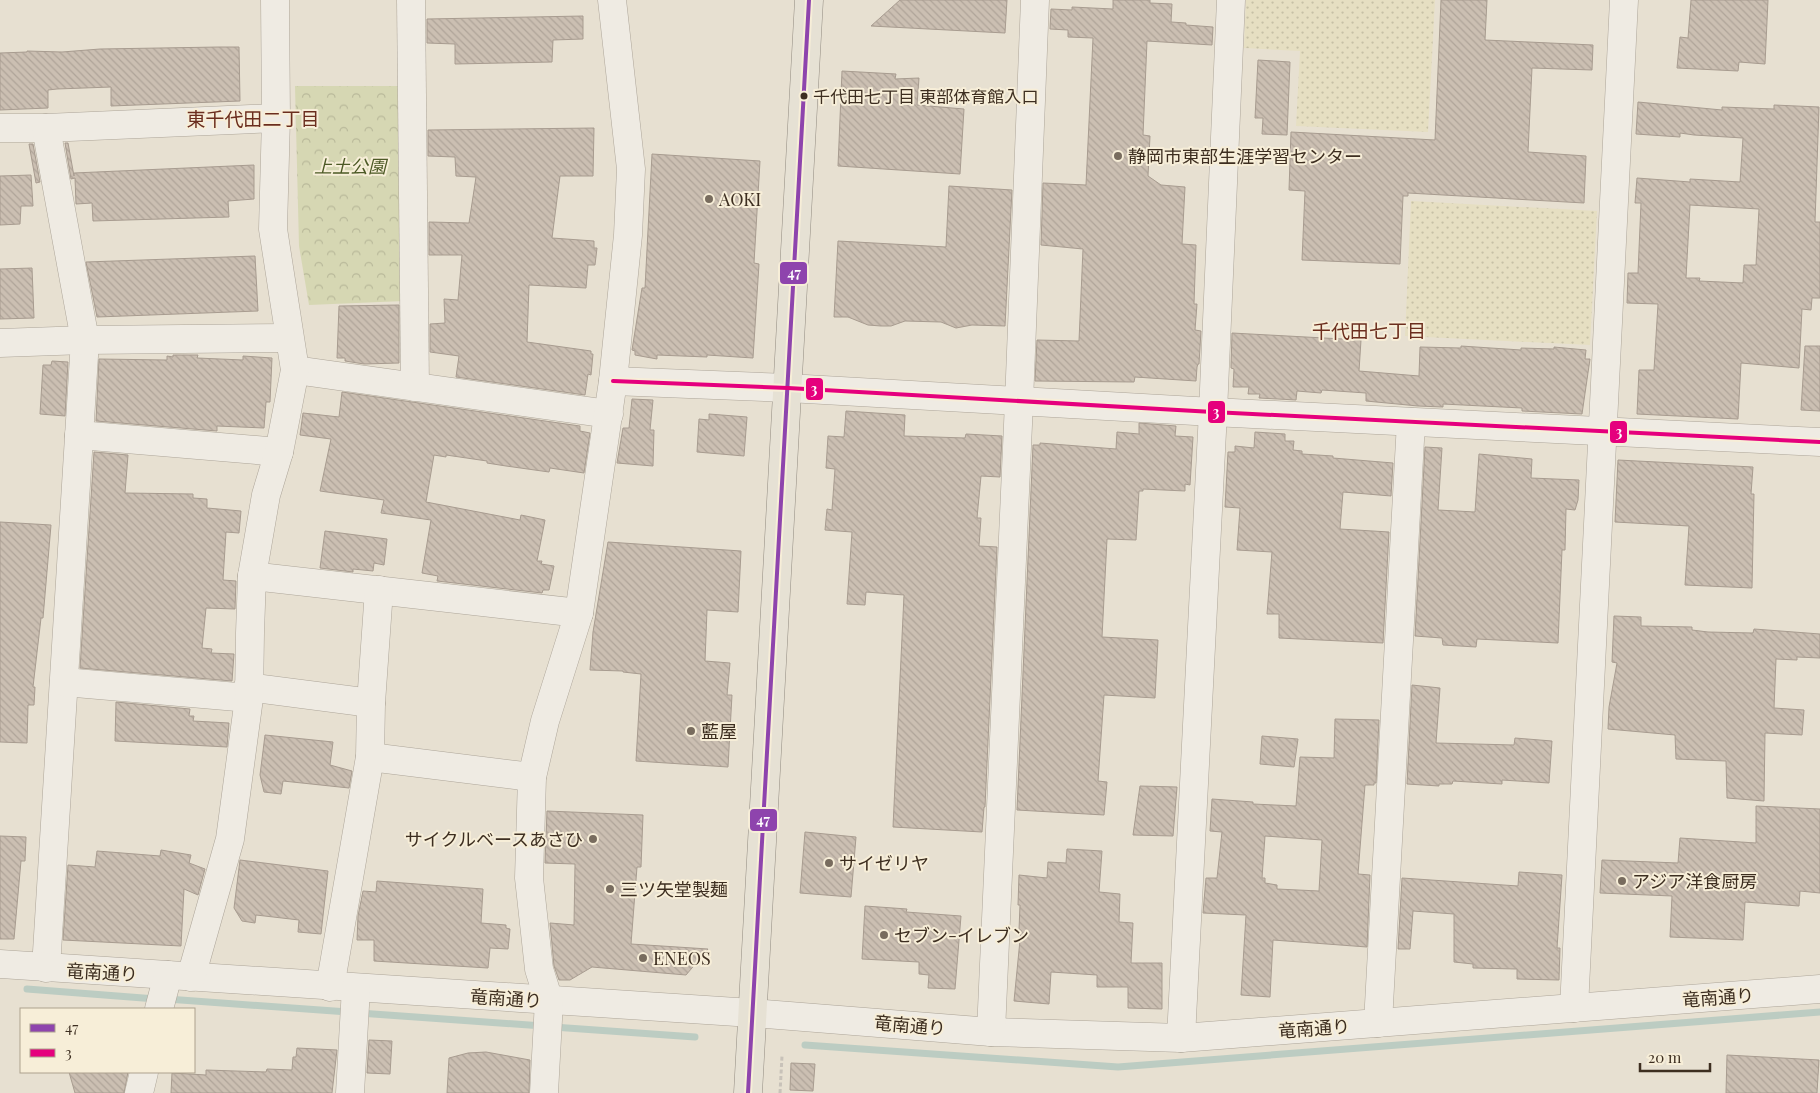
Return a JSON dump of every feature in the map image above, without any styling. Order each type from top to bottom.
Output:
[{"type":"main road","points":[[748,1093],[809,0]]},
{"type":"street","points":[[160,1008],[180,976],[230,839],[249,692],[252,576],[266,495],[279,452],[296,370],[273,229],[276,118],[275,0]]},
{"type":"street","points":[[411,0],[415,388]]},
{"type":"street","points":[[544,1093],[549,1001],[539,969],[529,878],[532,777],[545,721],[579,613],[613,381],[628,235],[630,169],[612,0]]},
{"type":"street","points":[[991,1032],[1035,0]]},
{"type":"street","points":[[1181,1038],[1213,412],[1231,0]]},
{"type":"street","points":[[1574,1008],[1624,0]]},
{"type":"street","points":[[0,128],[46,128],[276,118]]},
{"type":"street","points":[[46,128],[85,340],[46,968]]},
{"type":"street","points":[[0,343],[85,340],[290,338]]},
{"type":"street","points":[[296,370],[609,414]]},
{"type":"street","points":[[613,381],[788,388],[1019,402],[1820,442]]},
{"type":"street","points":[[1378,1022],[1411,422]]},
{"type":"street","points":[[79,436],[279,452]]},
{"type":"street","points":[[252,576],[579,613]]},
{"type":"street","points":[[350,1093],[343,988],[370,757],[371,703],[379,590]]},
{"type":"street","points":[[64,682],[249,692],[371,703]]},
{"type":"street","points":[[370,757],[532,777]]},
{"type":"street","name":"竜南通り","points":[[0,964],[343,988],[752,1013],[991,1032],[1181,1038],[1820,989]]},
{"type":"street","points":[[138,1093],[144,1073]]},
{"type":"path","points":[[780,1093],[782,1056]]},
{"type":"shaded area","points":[[1246,0],[1435,0],[1428,132],[1296,126],[1300,51],[1244,48]]},
{"type":"shaded area","points":[[1411,201],[1597,211],[1590,345],[1405,336]]},
{"type":"green space","name":"上土公園","points":[[295,86],[403,86],[404,301],[309,305],[299,246]]},
{"type":"building","points":[[900,0],[1007,0],[1005,33],[871,26]]},
{"type":"building","points":[[1113,0],[1150,0],[1150,3],[1172,4],[1171,22],[1213,27],[1212,45],[1147,41],[1143,135],[1150,136],[1148,176],[1161,185],[1185,187],[1182,244],[1196,245],[1194,304],[1197,304],[1195,330],[1201,331],[1196,381],[1135,377],[1134,382],[1035,381],[1037,340],[1079,341],[1083,249],[1041,245],[1043,183],[1086,185],[1093,38],[1068,37],[1068,30],[1050,29],[1051,9],[1072,10],[1072,7],[1113,9]]},
{"type":"building","points":[[1441,0],[1487,0],[1485,40],[1593,45],[1592,70],[1532,68],[1528,152],[1586,156],[1584,203],[1408,193],[1408,196],[1403,196],[1400,264],[1302,260],[1305,191],[1289,190],[1291,132],[1435,140]]},
{"type":"building","points":[[1691,0],[1768,0],[1765,64],[1739,62],[1738,71],[1677,68],[1680,37],[1688,38]]},
{"type":"building","points":[[583,16],[583,39],[553,40],[552,62],[455,64],[455,44],[427,43],[427,19]]},
{"type":"building","points":[[239,47],[240,101],[111,106],[111,87],[57,89],[48,90],[48,108],[0,110],[0,53]]},
{"type":"building","points":[[1258,60],[1290,62],[1287,135],[1262,134],[1263,118],[1255,118]]},
{"type":"building","points":[[842,71],[896,74],[895,79],[919,78],[917,105],[964,109],[960,174],[838,166]]},
{"type":"building","points":[[1638,102],[1722,110],[1722,107],[1774,109],[1774,105],[1819,107],[1815,222],[1820,222],[1820,298],[1812,298],[1811,310],[1802,309],[1799,368],[1741,363],[1738,419],[1637,414],[1639,370],[1654,370],[1658,304],[1627,303],[1628,273],[1638,273],[1641,203],[1635,203],[1637,178],[1690,182],[1690,179],[1740,182],[1743,138],[1680,133],[1680,137],[1636,134]],"holes":[[[1690,205],[1759,209],[1756,265],[1744,265],[1743,283],[1699,281],[1700,278],[1686,278]]]},
{"type":"building","points":[[594,128],[593,176],[560,176],[552,238],[594,241],[594,248],[597,248],[595,265],[588,265],[586,288],[529,285],[527,342],[591,351],[591,354],[593,354],[591,375],[588,374],[585,395],[456,377],[459,356],[430,352],[430,324],[445,323],[444,299],[458,300],[462,255],[429,255],[429,222],[469,223],[476,177],[456,176],[455,157],[428,156],[428,130]]},
{"type":"building","points":[[65,143],[68,143],[74,176],[74,173],[254,165],[254,199],[228,201],[229,217],[93,221],[92,203],[76,204],[75,178],[71,179]]},
{"type":"building","points":[[29,144],[33,144],[40,182],[36,183]]},
{"type":"building","points":[[652,154],[760,161],[754,263],[759,264],[753,358],[707,355],[707,357],[657,355],[657,359],[635,355],[635,351],[632,350],[642,288],[645,288]]},
{"type":"building","points":[[31,175],[33,206],[21,206],[20,224],[0,225],[0,176]]},
{"type":"building","points":[[949,186],[1012,190],[1005,326],[972,325],[956,328],[941,322],[905,321],[891,326],[881,326],[868,325],[848,317],[834,317],[838,241],[946,247]]},
{"type":"building","points":[[255,256],[258,311],[97,317],[86,262]]},
{"type":"building","points":[[32,268],[34,318],[0,319],[0,269]]},
{"type":"building","points":[[399,305],[399,363],[364,364],[345,361],[345,358],[337,358],[339,306]]},
{"type":"building","points":[[1232,333],[1361,340],[1359,371],[1419,376],[1420,347],[1461,348],[1461,346],[1521,350],[1521,348],[1554,349],[1554,347],[1586,350],[1585,359],[1590,359],[1582,414],[1522,411],[1522,408],[1443,404],[1443,407],[1418,406],[1366,401],[1366,393],[1322,390],[1321,393],[1297,391],[1296,400],[1259,398],[1260,394],[1248,394],[1249,387],[1233,387],[1234,369],[1231,368]]},
{"type":"building","points":[[1805,346],[1820,346],[1820,411],[1801,410]]},
{"type":"building","points":[[173,355],[198,355],[197,358],[243,360],[243,356],[272,358],[270,402],[266,402],[264,428],[217,426],[217,431],[96,421],[99,359],[167,360],[167,356],[173,357]]},
{"type":"building","points":[[52,361],[68,362],[65,416],[40,414],[43,365],[51,365]]},
{"type":"building","points":[[342,392],[580,426],[580,431],[590,433],[584,473],[550,468],[549,472],[487,463],[487,461],[434,455],[426,502],[520,520],[521,515],[545,520],[537,561],[542,561],[541,564],[554,566],[549,590],[543,590],[542,593],[437,581],[438,576],[422,573],[431,520],[381,513],[384,500],[320,491],[331,439],[300,435],[303,413],[339,417]]},
{"type":"building","points":[[632,399],[653,400],[650,430],[654,430],[653,466],[617,463],[623,428],[629,428]]},
{"type":"building","points":[[846,411],[905,415],[904,436],[965,438],[966,434],[1002,436],[1000,477],[981,476],[977,518],[981,518],[979,546],[997,547],[985,807],[982,832],[893,827],[904,595],[866,592],[865,605],[847,604],[852,532],[825,530],[827,509],[832,510],[835,469],[826,468],[828,436],[844,437]]},
{"type":"building","points":[[709,414],[747,417],[744,456],[697,452],[699,419],[709,420]]},
{"type":"building","points":[[1139,423],[1176,426],[1175,436],[1193,437],[1190,485],[1185,484],[1185,491],[1143,489],[1143,491],[1139,491],[1136,540],[1107,539],[1102,637],[1158,640],[1155,698],[1104,695],[1098,781],[1107,782],[1104,815],[1017,810],[1033,445],[1040,445],[1040,443],[1116,449],[1117,432],[1139,434]]},
{"type":"building","points":[[1255,432],[1285,434],[1285,441],[1294,441],[1293,450],[1302,451],[1302,454],[1393,463],[1391,496],[1343,492],[1340,529],[1389,532],[1383,643],[1279,638],[1279,614],[1267,614],[1272,552],[1237,550],[1240,508],[1225,507],[1228,452],[1235,452],[1235,446],[1254,448]]},
{"type":"building","points":[[1425,447],[1442,448],[1438,510],[1475,512],[1479,454],[1532,459],[1531,478],[1579,480],[1578,500],[1575,510],[1566,509],[1565,550],[1562,550],[1558,643],[1477,639],[1476,647],[1443,645],[1442,638],[1415,636]]},
{"type":"building","points":[[94,452],[128,455],[125,493],[193,494],[193,498],[207,499],[207,508],[241,511],[239,533],[226,532],[223,580],[236,581],[235,609],[206,608],[202,648],[212,649],[211,653],[234,654],[232,681],[80,668]]},
{"type":"building","points":[[1618,460],[1753,467],[1751,494],[1754,494],[1752,588],[1685,585],[1689,526],[1615,522]]},
{"type":"building","points":[[0,522],[51,525],[43,618],[41,618],[33,687],[35,687],[34,705],[28,705],[27,743],[0,742]]},
{"type":"building","points":[[325,531],[387,539],[384,565],[374,563],[373,571],[353,569],[353,572],[320,568]]},
{"type":"building","points":[[608,542],[741,551],[738,612],[707,610],[705,661],[730,663],[727,695],[732,695],[728,767],[636,761],[641,674],[623,671],[590,670],[593,632]]},
{"type":"building","points":[[1614,616],[1641,617],[1641,626],[1692,627],[1692,630],[1708,632],[1753,633],[1754,629],[1820,634],[1820,658],[1797,657],[1797,660],[1776,659],[1774,708],[1804,710],[1802,735],[1765,733],[1764,801],[1727,798],[1726,761],[1676,759],[1675,735],[1608,729],[1609,707],[1617,663],[1612,662]]},
{"type":"building","points":[[1412,685],[1440,688],[1436,743],[1514,745],[1515,738],[1552,741],[1549,783],[1502,780],[1502,784],[1453,781],[1452,784],[1439,784],[1439,786],[1407,784]]},
{"type":"building","points":[[116,702],[190,709],[189,716],[194,716],[193,721],[229,723],[227,747],[115,741]]},
{"type":"building","points":[[1335,719],[1379,720],[1376,783],[1374,785],[1365,785],[1358,874],[1370,875],[1367,947],[1273,940],[1270,997],[1241,995],[1246,915],[1203,913],[1206,878],[1217,878],[1222,832],[1210,831],[1212,799],[1253,802],[1253,804],[1296,806],[1300,757],[1334,758]],"holes":[[[1265,836],[1322,840],[1319,891],[1277,889],[1277,885],[1265,883],[1265,878],[1262,878]]]},
{"type":"building","points":[[265,735],[333,742],[330,765],[352,771],[349,788],[283,781],[281,794],[264,792],[260,775]]},
{"type":"building","points":[[1262,736],[1298,739],[1294,767],[1260,764]]},
{"type":"building","points":[[1140,786],[1177,787],[1173,836],[1133,835]]},
{"type":"building","points":[[1756,806],[1820,809],[1820,893],[1800,891],[1799,906],[1745,902],[1743,940],[1670,937],[1672,896],[1600,893],[1602,860],[1678,863],[1680,838],[1756,843]]},
{"type":"building","points":[[547,811],[643,815],[641,867],[637,867],[631,944],[708,949],[686,975],[592,967],[570,980],[559,980],[554,966],[550,923],[574,925],[575,864],[545,863]]},
{"type":"building","points":[[805,832],[856,837],[851,897],[800,893]]},
{"type":"building","points":[[0,836],[26,837],[25,861],[21,861],[14,939],[0,939]]},
{"type":"building","points":[[1067,849],[1102,851],[1099,892],[1120,894],[1119,922],[1133,923],[1131,963],[1162,963],[1162,1009],[1128,1008],[1128,987],[1097,987],[1097,975],[1051,972],[1049,1004],[1014,1001],[1021,930],[1019,930],[1020,905],[1018,905],[1019,875],[1047,878],[1048,862],[1066,863]]},
{"type":"building","points":[[161,850],[191,855],[189,863],[205,869],[198,895],[184,889],[181,946],[63,940],[68,865],[95,867],[97,851],[160,856]]},
{"type":"building","points":[[240,860],[328,871],[321,934],[298,932],[299,920],[256,915],[255,923],[242,921],[234,908]]},
{"type":"building","points":[[1519,872],[1562,875],[1557,948],[1560,948],[1559,980],[1517,979],[1517,969],[1473,968],[1473,964],[1454,962],[1454,914],[1413,911],[1410,949],[1398,949],[1402,878],[1518,886]]},
{"type":"building","points":[[377,881],[483,889],[481,923],[506,925],[506,928],[510,929],[508,949],[490,948],[488,968],[374,961],[374,940],[357,940],[358,916],[363,891],[376,892]]},
{"type":"building","points":[[865,906],[907,909],[906,912],[961,916],[955,989],[928,988],[929,975],[919,974],[919,962],[862,959]]},
{"type":"building","points":[[369,1040],[392,1041],[390,1074],[367,1073]]},
{"type":"building","points":[[297,1048],[337,1050],[332,1093],[171,1093],[172,1073],[206,1075],[206,1070],[266,1072],[267,1069],[292,1070],[293,1057],[296,1057]]},
{"type":"building","points":[[486,1052],[530,1060],[529,1093],[447,1093],[449,1058],[468,1053]]},
{"type":"building","points":[[1727,1055],[1819,1060],[1817,1093],[1726,1093]]},
{"type":"building","points":[[791,1063],[815,1064],[813,1091],[790,1090]]},
{"type":"building","points":[[69,1073],[128,1073],[124,1093],[75,1093]]},
{"type":"waterway","points":[[27,989],[156,999]]},
{"type":"waterway","points":[[167,999],[348,1012]]},
{"type":"waterway","points":[[805,1045],[1118,1067],[1820,1012]]},
{"type":"waterway","points":[[359,1013],[543,1026]]},
{"type":"waterway","points":[[553,1027],[695,1037]]},
{"type":"transit line","name":"47","points":[[748,1093],[809,0]]},
{"type":"transit line","name":"3","points":[[613,381],[788,388],[1213,412],[1820,442]]},
{"type":"place","name":"千代田七丁目 東部体育館入口","points":[[804,96]]},
{"type":"place","name":"静岡市東部生涯学習センター","points":[[1118,156]]},
{"type":"place","name":"AOKI","points":[[709,199]]},
{"type":"place","name":"藍屋","points":[[691,731]]},
{"type":"place","name":"サイクルベースあさひ","points":[[593,839]]},
{"type":"place","name":"サイゼリヤ","points":[[829,863]]},
{"type":"place","name":"アジア洋食厨房","points":[[1622,881]]},
{"type":"place","name":"三ツ矢堂製麺","points":[[610,889]]},
{"type":"place","name":"セブン-イレブン","points":[[884,935]]},
{"type":"place","name":"ENEOS","points":[[643,958]]},
{"type":"district","name":"東千代田二丁目","points":[[253,118]]},
{"type":"district","name":"千代田七丁目","points":[[1369,330]]}]
